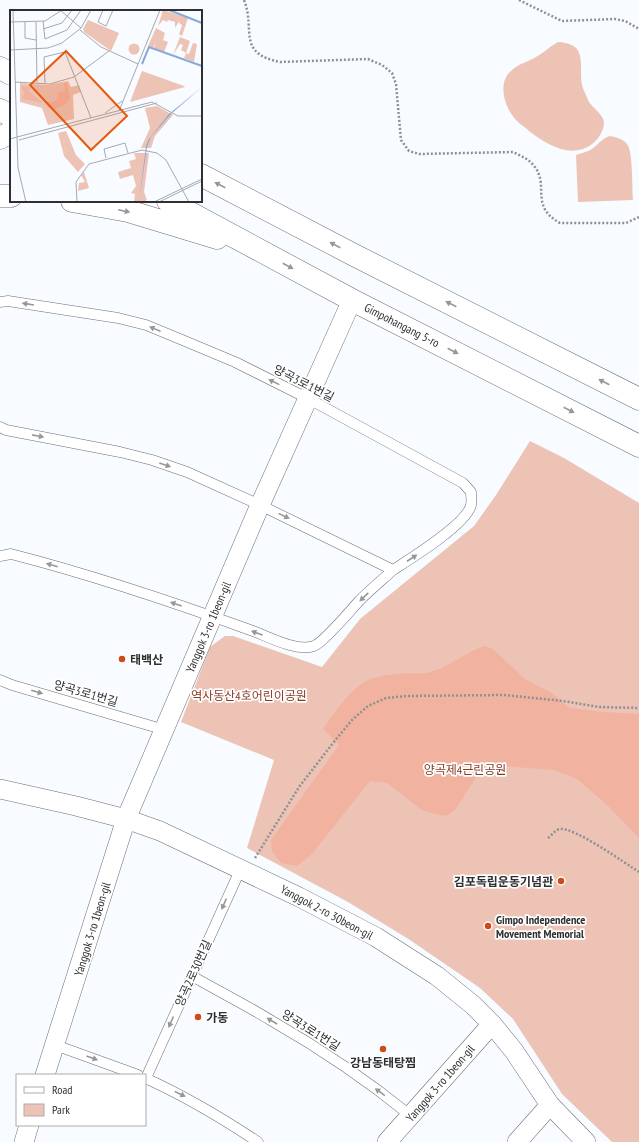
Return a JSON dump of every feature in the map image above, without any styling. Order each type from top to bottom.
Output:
[{"type":"street","points":[[0,68],[10,73]]},
{"type":"street","points":[[0,110],[10,115]]},
{"type":"street","points":[[0,138],[10,133]]},
{"type":"street","points":[[202,176],[354,255],[639,400]]},
{"type":"street","points":[[78,202],[128,211],[263,252]]},
{"type":"street","name":"Gimpohangang 5-ro","points":[[170,202],[352,300],[639,446]]},
{"type":"street","name":"Yanggok 3-ro 1beon-gil","points":[[45,1074],[126,819],[260,505],[309,399],[352,300]]},
{"type":"street","name":"Yanggok 2-ro 30beon-gil","points":[[0,789],[126,819],[248,863],[299,896],[376,937],[437,976],[473,1005],[492,1024],[514,1051],[550,1105],[586,1142]]},
{"type":"street","name":"Yanggok 3-ro 1beon-gil","points":[[387,1142],[492,1024]]},
{"type":"street","points":[[517,1142],[550,1105]]},
{"type":"street","points":[[24,1142],[29,1126]]},
{"type":"lane","name":"양곡3로1번길","points":[[0,302],[8,301],[118,318],[146,325],[235,362],[309,399],[463,483],[471,492],[471,505],[463,518],[448,532],[424,550],[393,570],[360,600],[329,634],[315,646],[301,647],[287,644],[103,580],[43,562],[11,554],[0,556]]},
{"type":"lane","points":[[0,428],[120,452],[152,460],[187,472],[260,505],[393,570]]},
{"type":"lane","name":"양곡3로1번길","points":[[0,680],[12,685],[165,730]]},
{"type":"lane","name":"양곡2로30번길","points":[[146,1076],[192,976],[248,863]]},
{"type":"lane","name":"양곡3로1번길","points":[[192,976],[273,1021],[303,1040],[364,1080],[411,1116]]},
{"type":"lane","points":[[55,1045],[135,1074]]},
{"type":"lane","points":[[146,1078],[188,1098],[258,1142]]},
{"type":"path","points":[[244,0],[250,44],[261,56],[280,62],[368,59],[382,65],[392,73],[396,84],[401,140],[409,151],[419,154],[513,152],[526,158],[535,167],[539,177],[543,208],[550,218],[560,223],[626,223],[639,217]]},
{"type":"path","points":[[519,0],[562,21],[614,19],[625,21],[639,29]]},
{"type":"path","points":[[248,863],[299,788],[352,720],[368,706],[386,698],[407,696],[504,695],[563,700],[599,706],[639,708]]},
{"type":"path","points":[[548,838],[560,829],[568,830],[639,872]]},
{"type":"green space","points":[[558,42],[569,44],[576,48],[579,53],[584,91],[589,102],[601,115],[604,121],[603,130],[600,136],[584,149],[576,151],[551,145],[529,131],[513,116],[504,96],[504,82],[507,75],[512,70],[517,66],[533,59]]},
{"type":"green space","points":[[610,136],[624,141],[629,148],[633,200],[578,202],[576,155],[592,149]]},
{"type":"green space","name":"양곡제4근린공원","points":[[530,441],[564,458],[639,503],[639,1142],[612,1142],[562,1094],[513,1019],[480,988],[410,940],[348,902],[247,848],[274,760],[181,722],[210,647],[225,636],[233,636],[322,667],[360,619],[474,526],[496,495]]},
{"type":"green space","points":[[485,646],[493,649],[525,679],[550,692],[570,708],[639,714],[639,838],[607,805],[577,779],[554,770],[500,766],[485,770],[475,779],[455,810],[446,816],[422,810],[387,783],[370,781],[312,854],[297,866],[281,863],[272,851],[271,840],[339,745],[323,729],[349,694],[364,682],[373,678],[401,673],[431,672]]},
{"type":"place","name":"태백산","points":[[122,659]]},
{"type":"place","name":"김포독립운동기념관","points":[[561,881]]},
{"type":"place","name":"Gimpo Independence Movement Memorial","points":[[488,926]]},
{"type":"place","name":"가동","points":[[198,1017]]},
{"type":"place","name":"강남동태탕찜","points":[[383,1049]]},
{"type":"park label","name":"역사동산4호어린이공원","points":[[249,695]]}]
